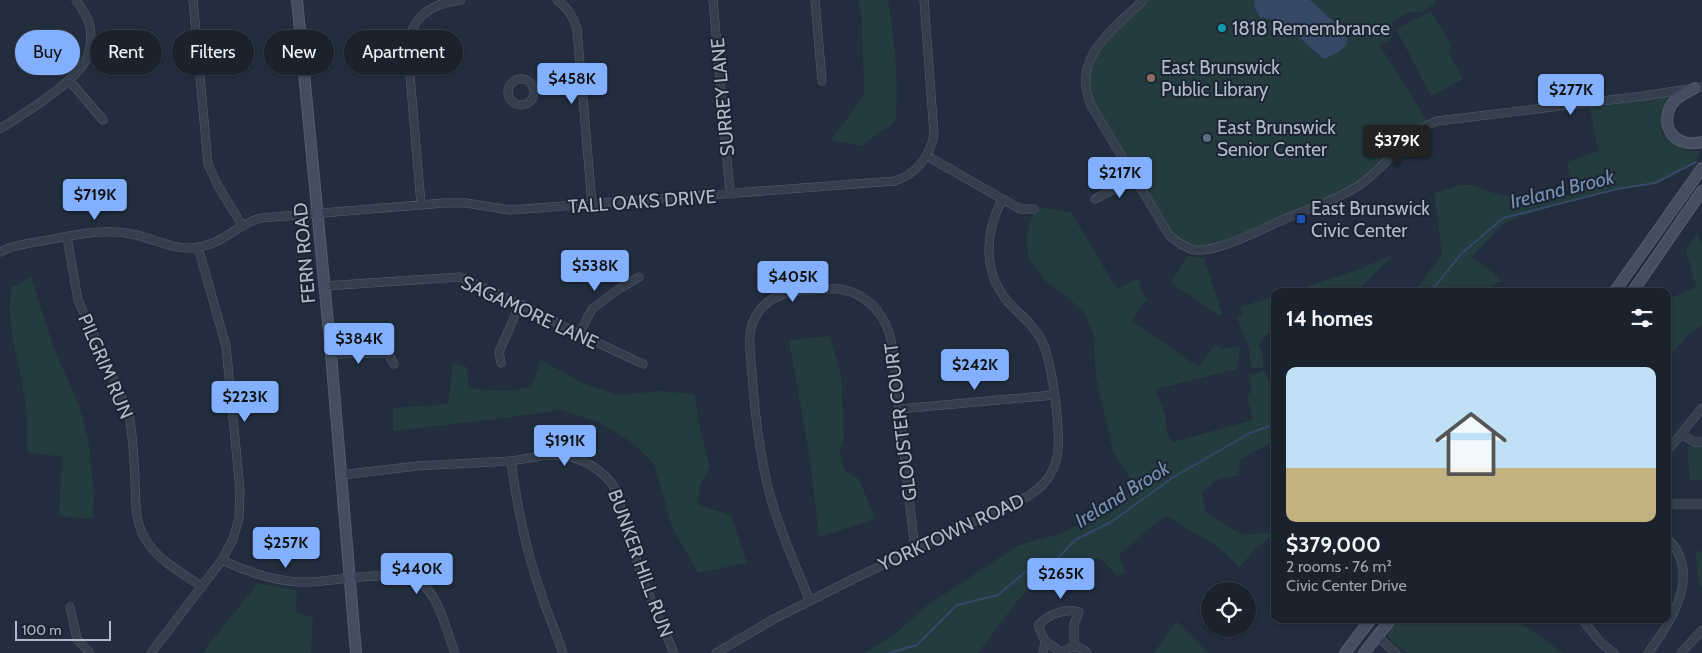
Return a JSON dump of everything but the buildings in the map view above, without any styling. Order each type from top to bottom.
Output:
[{"type":"street","points":[[0,129],[61,87],[85,62],[90,43],[88,21],[76,0]]},
{"type":"street","points":[[193,0],[208,164],[218,186],[242,226]]},
{"type":"street","name":"FERN ROAD","points":[[298,0],[331,354],[356,653]]},
{"type":"street","points":[[421,204],[408,52],[409,42],[414,27],[426,11],[440,4],[461,0]]},
{"type":"street","points":[[557,0],[567,9],[576,25],[592,204]]},
{"type":"street","name":"SURREY LANE","points":[[714,0],[730,194]]},
{"type":"street","points":[[815,0],[822,81]]},
{"type":"street","name":"TALL OAKS DRIVE","points":[[0,252],[16,245],[95,232],[120,232],[144,237],[173,247],[198,247],[221,240],[242,226],[262,218],[421,204],[466,203],[510,210],[889,183],[910,174],[919,166],[927,156],[933,140],[934,128],[924,0]]},
{"type":"street","points":[[1143,0],[1097,47],[1088,62],[1085,80],[1090,102],[1169,235],[1184,246],[1194,250],[1202,250],[1228,243],[1359,186],[1421,129],[1437,121],[1652,95],[1698,87]]},
{"type":"street","points":[[69,80],[103,120]]},
{"type":"street","points":[[533,90],[581,87]]},
{"type":"street","points":[[1698,87],[1675,101],[1669,111],[1668,122],[1672,133],[1679,142],[1689,144],[1702,142]]},
{"type":"street","points":[[927,156],[1020,209],[1034,209]]},
{"type":"street","points":[[1616,288],[1702,168]]},
{"type":"street","points":[[1095,199],[1134,178]]},
{"type":"street","points":[[1635,288],[1702,191]]},
{"type":"street","name":"YORKTOWN ROAD","points":[[716,653],[772,620],[1028,496],[1044,484],[1054,467],[1059,448],[1050,364],[1040,338],[1030,323],[1004,296],[992,272],[988,255],[989,237],[993,220],[1002,200]]},
{"type":"street","name":"PILGRIM RUN","points":[[67,237],[78,300],[129,414],[135,509],[140,529],[147,542],[156,552],[202,587]]},
{"type":"street","points":[[150,653],[229,550],[237,529],[240,507],[226,346],[198,247]]},
{"type":"street","name":"SAGAMORE LANE","points":[[324,286],[460,277],[643,364]]},
{"type":"street","points":[[579,334],[592,309],[620,288],[639,277]]},
{"type":"street","name":"GLOUSTER COURT","points":[[810,601],[772,503],[756,419],[750,349],[752,324],[757,314],[773,299],[783,294],[795,291],[836,289],[855,294],[867,301],[881,315],[890,332],[915,550]]},
{"type":"street","points":[[501,363],[499,352],[520,304]]},
{"type":"street","points":[[331,354],[388,353],[394,364]]},
{"type":"street","points":[[899,409],[1054,395]]},
{"type":"street","points":[[1671,446],[1702,408]]},
{"type":"street","points":[[1681,434],[1694,442],[1702,442]]},
{"type":"street","name":"BUNKER HILL RUN","points":[[341,475],[418,466],[511,461],[544,456],[570,457],[589,464],[602,472],[615,489],[643,581],[674,653]]},
{"type":"street","points":[[511,461],[516,495],[530,555],[542,598],[564,653]]},
{"type":"street","points":[[1671,504],[1702,504]]},
{"type":"street","points":[[1671,543],[1682,559],[1684,570],[1684,586],[1671,620]]},
{"type":"street","points":[[222,560],[250,572],[278,580],[318,582],[390,575],[408,579],[427,589],[436,603],[455,653]]},
{"type":"street","points":[[70,607],[77,639],[90,653]]},
{"type":"street","points":[[1074,646],[1074,624],[1079,612],[1071,609],[1060,611],[1039,624],[1045,641],[1062,653],[1074,646],[1083,649],[1087,653]]},
{"type":"street","points":[[1344,653],[1368,623]]},
{"type":"street","points":[[1364,653],[1388,623]]},
{"type":"street","points":[[1585,623],[1600,642],[1614,653]]},
{"type":"street","points":[[1648,653],[1670,623]]},
{"type":"street","points":[[1681,653],[1702,630]]},
{"type":"street","points":[[1377,636],[1396,653]]},
{"type":"street","points":[[1043,653],[1045,641]]},
{"type":"green space","points":[[858,0],[888,0],[897,77],[895,122],[861,146],[831,140],[864,95],[862,19]]},
{"type":"green space","points":[[1143,0],[1436,0],[1435,4],[1422,12],[1407,13],[1393,21],[1392,38],[1387,43],[1379,44],[1429,124],[1371,176],[1314,207],[1202,250],[1176,241],[1088,97],[1091,57]]},
{"type":"green space","points":[[1431,11],[1451,45],[1448,51],[1463,79],[1431,96],[1396,29]]},
{"type":"green space","points":[[1670,92],[1662,114],[1662,134],[1687,151],[1701,151],[1696,162],[1655,183],[1617,189],[1577,199],[1517,218],[1502,225],[1472,257],[1494,273],[1501,281],[1487,288],[1416,288],[1442,255],[1434,193],[1460,185],[1472,185],[1503,196],[1572,195],[1567,162],[1598,151],[1589,103]]},
{"type":"green space","points":[[1046,208],[1071,212],[1118,288],[1139,278],[1143,294],[1148,300],[1144,302],[1132,321],[1199,367],[1215,345],[1221,348],[1240,347],[1237,369],[1161,388],[1156,391],[1166,418],[1168,436],[1173,442],[1249,421],[1253,418],[1247,396],[1252,390],[1248,374],[1264,370],[1271,385],[1271,443],[1240,459],[1239,475],[1217,480],[1201,493],[1206,512],[1231,528],[1246,534],[1270,533],[1271,537],[1255,549],[1240,567],[1215,545],[1166,516],[1119,555],[1125,572],[1117,576],[1100,558],[1086,559],[1038,578],[1018,600],[978,653],[865,653],[896,633],[925,607],[1017,546],[1061,533],[1118,509],[1134,484],[1113,452],[1096,378],[1093,333],[1085,314],[1065,295],[1045,281],[1028,257],[1026,238],[1034,209]]},
{"type":"green space","points":[[1697,234],[1702,242],[1702,325],[1688,335],[1671,355],[1671,298],[1696,287],[1686,250]]},
{"type":"green space","points":[[1396,253],[1360,288],[1301,288],[1360,269]]},
{"type":"green space","points":[[1187,256],[1204,258],[1222,313],[1220,316],[1171,283]]},
{"type":"green space","points":[[31,277],[54,349],[79,405],[89,444],[94,495],[93,519],[59,516],[62,457],[27,452],[26,408],[13,340],[10,300],[12,287]]},
{"type":"green space","points":[[1271,297],[1271,332],[1263,337],[1259,344],[1263,357],[1263,367],[1251,369],[1249,349],[1237,317],[1243,316],[1240,307]]},
{"type":"green space","points":[[830,336],[841,375],[844,436],[840,451],[844,470],[859,479],[875,519],[819,537],[811,465],[789,340]]},
{"type":"green space","points":[[541,360],[583,383],[618,395],[659,391],[694,394],[701,433],[710,467],[700,485],[698,505],[731,515],[747,563],[698,573],[672,527],[654,464],[631,442],[599,422],[560,410],[393,431],[393,408],[448,404],[453,363],[467,367],[469,388],[504,391],[531,387]]},
{"type":"green space","points":[[1702,445],[1702,480],[1690,481],[1687,447]]},
{"type":"green space","points":[[1702,551],[1702,586],[1699,586],[1695,552]]},
{"type":"green space","points":[[258,583],[297,590],[296,612],[313,617],[311,653],[202,653]]},
{"type":"green space","points":[[1176,621],[1209,653],[1154,653]]},
{"type":"green space","points":[[1392,623],[1518,623],[1563,653],[1407,653],[1390,639],[1388,631]]},
{"type":"water","points":[[1254,0],[1310,0],[1342,29],[1347,40],[1346,45],[1340,51],[1324,59],[1291,29],[1273,20],[1260,17],[1255,8]]},
{"type":"waterway","name":"Ireland Brook","points":[[1432,288],[1461,254],[1503,218],[1617,189],[1655,183],[1696,162]]},
{"type":"waterway","name":"Ireland Brook","points":[[889,653],[917,645],[957,605],[998,595],[1024,573],[1056,560],[1075,540],[1111,522],[1172,478],[1250,433],[1271,425]]},
{"type":"place","name":"1818 Remembrance","points":[[1222,28]]},
{"type":"place","name":"East Brunswick Public Library","points":[[1151,78]]},
{"type":"place","name":"East Brunswick Senior Center","points":[[1207,138]]},
{"type":"place","name":"East Brunswick Civic Center","points":[[1301,219]]}]
